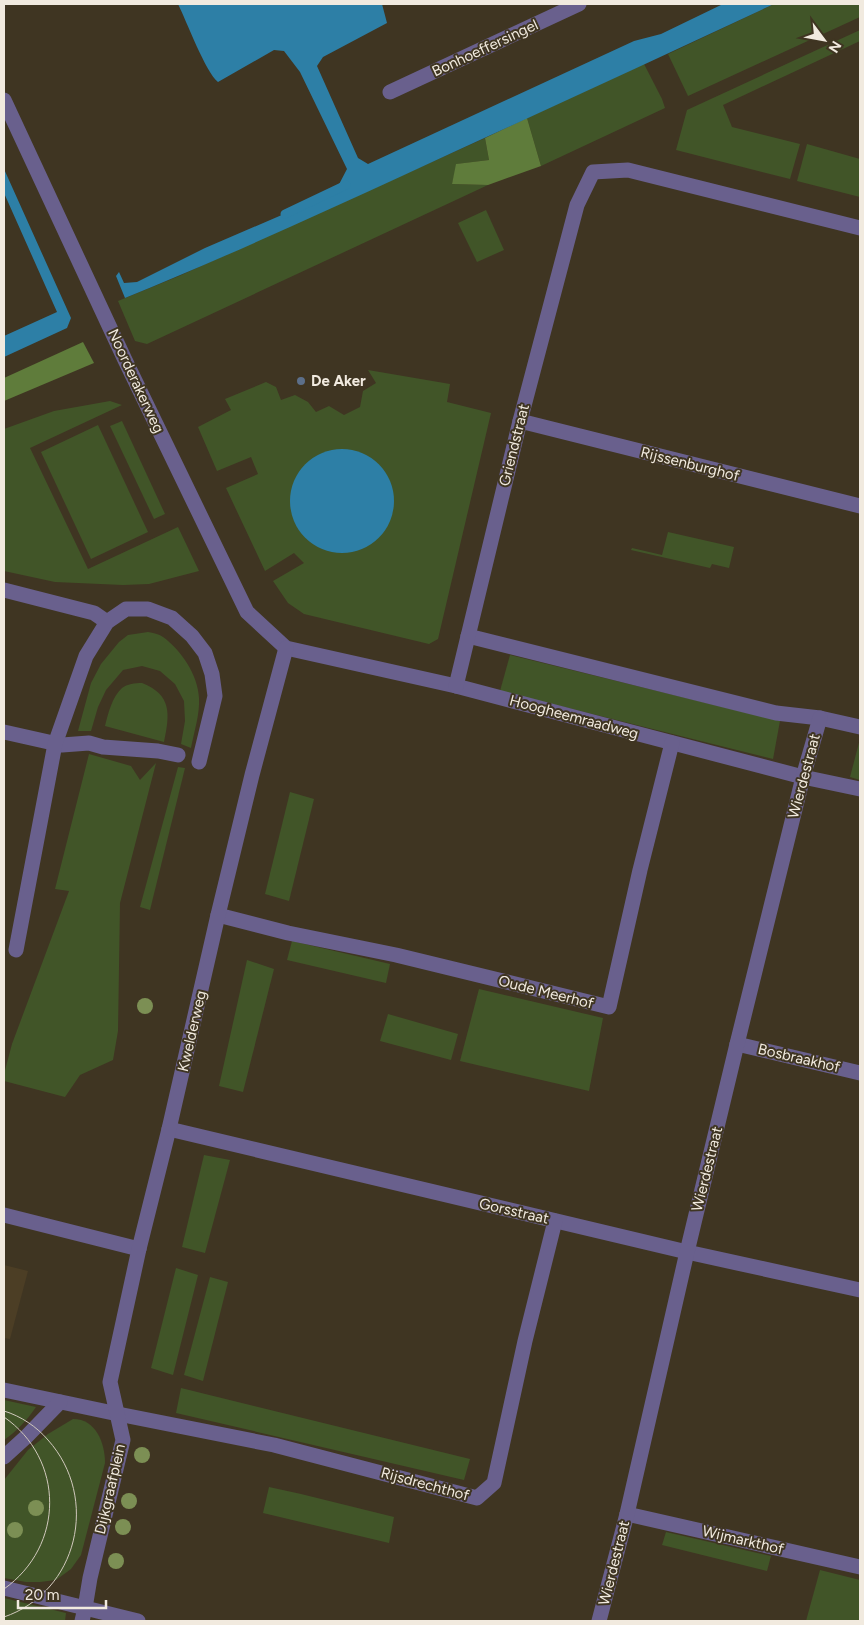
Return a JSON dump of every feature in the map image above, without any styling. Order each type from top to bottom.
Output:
[{"type":"street","name":"Bonhoeffersingel","points":[[390,92],[579,4]]},
{"type":"street","name":"Noorderakerweg","points":[[4,100],[117,342],[247,612],[286,648]]},
{"type":"street","name":"Griendstraat","points":[[456,686],[520,421],[577,205],[593,172],[628,170],[860,228]]},
{"type":"street","name":"Rijssenburghof","points":[[520,421],[860,506]]},
{"type":"street","points":[[4,590],[94,613],[107,622]]},
{"type":"street","points":[[16,950],[55,744],[86,656],[107,622],[126,609],[148,609],[172,618],[192,636],[205,653],[212,674],[216,696],[198,762]]},
{"type":"street","points":[[468,636],[776,713],[820,718],[860,727]]},
{"type":"street","name":"Hoogheemraadweg","points":[[286,648],[456,686],[803,777],[860,789]]},
{"type":"street","name":"Kwelderweg","points":[[118,1414],[110,1382],[139,1249],[170,1128],[252,775],[286,648]]},
{"type":"street","name":"Wierdestraat","points":[[599,1621],[627,1514],[687,1252],[803,777],[820,718]]},
{"type":"street","points":[[4,732],[62,745],[89,743],[103,747],[158,750],[178,755]]},
{"type":"street","name":"Oude Meerhof","points":[[218,915],[288,933],[396,955],[608,1007],[672,743]]},
{"type":"street","name":"Bosbraakhof","points":[[738,1044],[860,1073]]},
{"type":"street","name":"Gorsstraat","points":[[170,1128],[687,1252],[860,1290]]},
{"type":"street","points":[[4,1216],[139,1249]]},
{"type":"street","name":"Rijsdrechthof","points":[[118,1414],[274,1445],[477,1498],[494,1483],[525,1341],[555,1221]]},
{"type":"street","points":[[4,1390],[118,1414]]},
{"type":"street","points":[[4,1456],[26,1437],[60,1402]]},
{"type":"street","name":"Dijkgraafplein","points":[[84,1615],[90,1578],[123,1440],[118,1414]]},
{"type":"street","name":"Wijmarkthof","points":[[627,1514],[860,1567]]},
{"type":"street","points":[[4,1588],[84,1615],[138,1621]]},
{"type":"shaded area","points":[[4,1265],[28,1271],[10,1339],[4,1338]]},
{"type":"green space","points":[[774,4],[860,4],[860,17],[688,96],[668,54]]},
{"type":"green space","points":[[860,30],[860,41],[723,105],[732,127],[800,144],[790,179],[676,150],[687,110]]},
{"type":"green space","points":[[644,64],[665,108],[541,166],[527,118]]},
{"type":"green space","points":[[527,118],[541,166],[488,185],[452,184],[456,164],[489,160],[485,138]]},
{"type":"green space","points":[[485,138],[489,160],[457,164],[452,184],[488,185],[147,344],[135,341],[118,301],[179,276]]},
{"type":"green space","points":[[807,144],[860,159],[860,197],[797,181]]},
{"type":"green space","points":[[486,210],[504,250],[477,262],[458,223]]},
{"type":"green space","points":[[83,342],[94,363],[4,401],[4,378]]},
{"type":"green space","points":[[368,370],[450,384],[447,402],[491,413],[438,639],[429,644],[304,614],[288,603],[273,581],[304,563],[294,553],[265,571],[226,488],[258,474],[251,457],[217,471],[198,427],[231,410],[225,399],[266,382],[276,387],[281,400],[295,395],[308,402],[316,412],[329,406],[344,415],[360,407],[363,391],[376,383]]},
{"type":"green space","points":[[110,401],[122,405],[30,448],[88,569],[178,527],[199,571],[149,584],[123,585],[55,582],[4,571],[4,429],[54,411]]},
{"type":"green space","points":[[122,421],[165,514],[154,519],[110,426]]},
{"type":"green space","points":[[98,425],[148,532],[91,559],[41,452]]},
{"type":"green space","points":[[668,532],[734,547],[729,568],[712,564],[710,568],[631,550],[632,548],[662,555]]},
{"type":"green space","points":[[148,632],[161,636],[170,642],[192,672],[198,689],[199,704],[191,748],[181,744],[185,721],[184,701],[175,684],[160,671],[142,666],[123,670],[106,690],[98,707],[91,731],[78,731],[91,683],[101,664],[119,642],[128,635]]},
{"type":"green space","points":[[510,655],[780,721],[773,759],[500,691]]},
{"type":"green space","points":[[142,683],[159,693],[164,700],[168,714],[164,742],[105,726],[111,706],[122,688]]},
{"type":"green space","points":[[860,739],[860,780],[850,777]]},
{"type":"green space","points":[[89,754],[131,766],[140,780],[156,763],[120,903],[118,1031],[113,1060],[80,1075],[65,1097],[4,1081],[4,1074],[12,1044],[69,891],[55,889]]},
{"type":"green space","points":[[178,767],[185,768],[150,910],[140,907]]},
{"type":"green space","points":[[290,792],[314,799],[289,901],[265,894]]},
{"type":"green space","points":[[292,941],[390,964],[386,983],[287,960]]},
{"type":"green space","points":[[247,960],[274,969],[243,1092],[219,1086]]},
{"type":"green space","points":[[479,989],[603,1018],[589,1091],[460,1061]]},
{"type":"green space","points":[[388,1014],[458,1034],[451,1060],[380,1041]]},
{"type":"green space","points":[[204,1155],[230,1160],[205,1253],[182,1247]]},
{"type":"green space","points":[[176,1268],[198,1275],[173,1375],[151,1368]]},
{"type":"green space","points":[[210,1277],[228,1282],[203,1381],[184,1375]]},
{"type":"green space","points":[[181,1388],[470,1459],[464,1480],[176,1413]]},
{"type":"green space","points":[[4,1400],[36,1407],[22,1425],[4,1440]]},
{"type":"green space","points":[[73,1419],[88,1423],[93,1428],[101,1440],[105,1455],[105,1463],[81,1555],[71,1569],[56,1580],[26,1582],[4,1578],[4,1480],[28,1450],[48,1434]]},
{"type":"green space","points":[[269,1487],[394,1517],[389,1543],[263,1513]]},
{"type":"green space","points":[[666,1532],[771,1556],[767,1571],[662,1545]]},
{"type":"green space","points":[[820,1570],[860,1580],[860,1621],[806,1621]]},
{"type":"green space","points":[[4,1598],[66,1613],[65,1621],[4,1621]]},
{"type":"water","points":[[178,4],[382,4],[387,23],[323,57],[317,66],[358,158],[368,164],[634,41],[661,34],[723,4],[774,4],[299,223],[125,298],[116,276],[119,272],[124,283],[137,282],[205,248],[335,192],[347,169],[300,72],[284,51],[274,50],[218,82],[202,58]]},
{"type":"water","points":[[4,169],[71,318],[67,328],[4,357],[4,336],[57,312],[4,193]]},
{"type":"water","points":[[342,449],[362,453],[371,457],[379,464],[386,472],[390,481],[394,501],[390,521],[386,530],[379,538],[371,545],[362,549],[342,553],[322,549],[313,545],[305,538],[298,530],[294,521],[290,501],[294,481],[298,472],[305,464],[313,457],[322,453]]},
{"type":"waterway","points":[[285,214],[346,185]]},
{"type":"tram line","points":[[4,1411],[28,1422],[39,1431],[48,1440],[64,1463],[73,1489],[76,1515],[73,1541],[64,1565],[49,1587],[29,1605],[4,1617]]},
{"type":"tram line","points":[[4,1417],[24,1435],[38,1456],[47,1479],[50,1503],[47,1527],[38,1550],[24,1571],[4,1589]]},
{"type":"place","name":"De Aker","points":[[301,381]]}]
